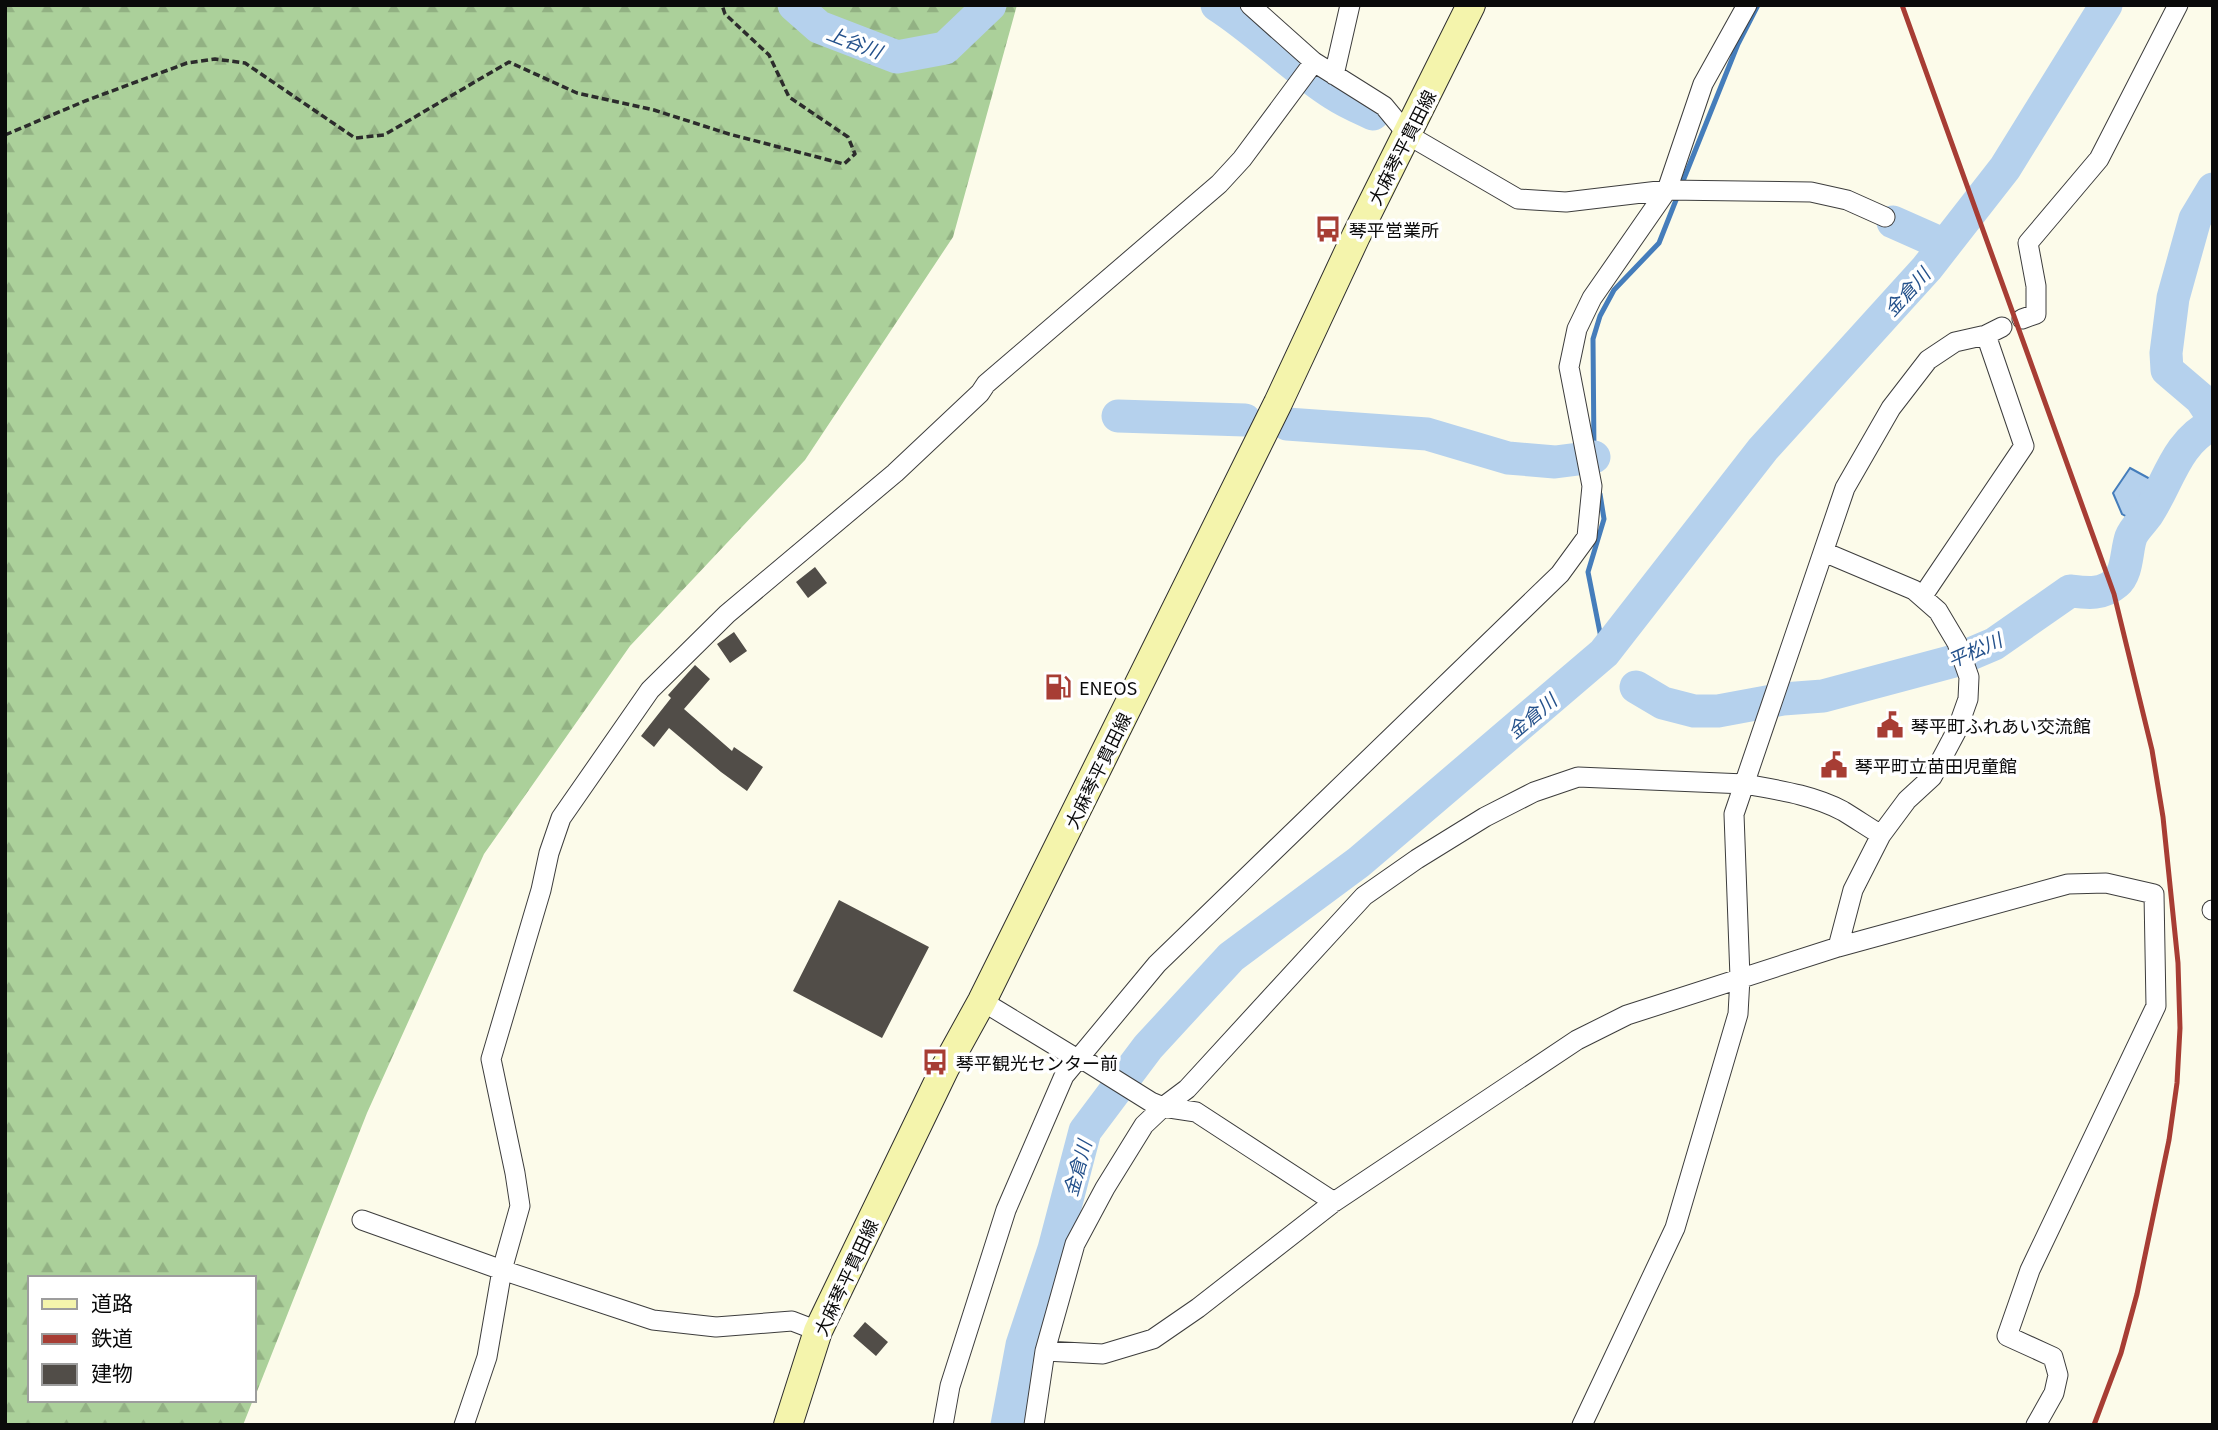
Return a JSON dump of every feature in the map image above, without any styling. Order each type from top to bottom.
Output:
[{"type":"main road","name":"大麻琴平貫田線","points":[[788,1425],[818,1331],[945,1068],[982,1000],[1278,403],[1356,236],[1471,5]]},
{"type":"street","points":[[1250,5],[1314,62],[1384,106],[1408,135],[1518,199],[1566,202],[1667,190],[1811,192],[1847,200],[1885,217]]},
{"type":"street","points":[[1334,75],[1350,5]]},
{"type":"street","points":[[943,1425],[950,1386],[1006,1210],[1064,1076],[1083,1061],[1157,964],[1560,574],[1587,537],[1592,486],[1569,368],[1577,329],[1592,298],[1667,190],[1703,84],[1747,5]]},
{"type":"street","points":[[2022,319],[2036,314],[2036,286],[2028,243],[2099,159],[2178,5]]},
{"type":"street","points":[[464,1425],[487,1357],[502,1270],[520,1206],[491,1059],[561,818],[650,690],[727,614],[895,473],[986,384],[1219,184],[1242,159],[1314,62]]},
{"type":"street","points":[[1583,1425],[1675,1228],[1738,1014],[1740,978],[1734,814],[1845,488],[1891,408],[1928,360],[1955,342],[1994,331],[2024,446],[1922,597]]},
{"type":"street","points":[[1824,552],[1914,590],[1938,611],[1957,643],[1969,677],[1968,699],[1957,730],[1932,777],[1907,800],[1881,835],[1853,890],[1839,947]]},
{"type":"street","points":[[1034,1425],[1045,1351],[1075,1244],[1105,1188],[1157,1105],[1187,1089],[1364,896],[1417,859],[1485,817],[1535,792],[1578,777],[1745,784],[1800,795],[1830,806],[1881,835]]},
{"type":"street","points":[[1045,1351],[1103,1354],[1153,1339],[1198,1308],[1334,1202],[1577,1040],[1627,1015],[1839,947],[2068,884],[2106,883],[2154,894],[2156,1006],[2030,1270],[2007,1336],[2053,1357],[2058,1375],[2054,1393],[2036,1425]]},
{"type":"street","points":[[982,1000],[1157,1105],[1196,1112],[1334,1202]]},
{"type":"street","points":[[362,1220],[653,1320],[716,1327],[792,1321],[818,1331]]},
{"type":"path","points":[[5,135],[162,72],[187,63],[215,59],[245,63],[355,138],[384,135],[509,62],[577,93],[654,110],[729,134],[844,164],[855,154],[848,136],[789,97],[769,55],[725,14],[722,5]]},
{"type":"green space","points":[[5,5],[1017,5],[953,237],[805,460],[630,646],[484,854],[367,1113],[256,1394],[256,1276],[28,1276],[28,1402],[252,1402],[243,1425],[5,1425]]},
{"type":"water","points":[[2130,468],[2152,480],[2129,518],[2122,514],[2113,493]]},
{"type":"building","points":[[815,567],[827,583],[808,598],[796,582]]},
{"type":"building","points":[[734,632],[747,651],[730,663],[717,644]]},
{"type":"building","points":[[695,665],[710,679],[684,709],[732,751],[734,747],[763,767],[747,791],[669,728],[654,747],[641,736],[671,698],[668,695]]},
{"type":"building","points":[[839,900],[929,947],[882,1038],[793,991]]},
{"type":"building","points":[[865,1322],[888,1342],[876,1356],[853,1336]]},
{"type":"waterway","name":"上谷川","points":[[794,5],[819,27],[897,57],[945,48],[990,5]]},
{"type":"waterway","name":"上谷川","points":[[1217,5],[1319,84],[1343,100],[1373,114]]},
{"type":"waterway","points":[[1681,186],[1738,44],[1758,5]]},
{"type":"waterway","name":"金倉川","points":[[1007,1425],[1022,1345],[1054,1249],[1085,1131],[1148,1047],[1231,957],[1359,862],[1604,653],[1763,449],[1927,268],[2005,168],[2106,5]]},
{"type":"waterway","name":"平松川","points":[[2213,189],[2195,219],[2173,298],[2166,353],[2167,370],[2201,399],[2213,417]]},
{"type":"waterway","points":[[1594,453],[1593,339],[1600,316],[1614,290],[1659,243],[1678,195]]},
{"type":"waterway","name":"上谷川","points":[[1893,222],[1945,245]]},
{"type":"waterway","points":[[1118,416],[1245,420]]},
{"type":"waterway","points":[[1287,424],[1427,434],[1508,458],[1555,462],[1594,457]]},
{"type":"waterway","name":"平松川","points":[[1636,687],[1663,703],[1694,711],[1718,711],[1783,699],[1823,696],[1954,661],[1994,644],[2070,591],[2100,591],[2111,587],[2120,579],[2132,534],[2155,502],[2181,452],[2200,432],[2213,424]]},
{"type":"waterway","points":[[1600,494],[1604,519],[1588,572],[1604,653]]},
{"type":"railway","points":[[1902,5],[2114,594],[2152,750],[2163,817],[2178,963],[2180,1028],[2177,1083],[2169,1140],[2137,1294],[2121,1353],[2094,1425]]},
{"type":"place","name":"琴平営業所","points":[[1328,229]]},
{"type":"place","name":"ENEOS","points":[[1058,687]]},
{"type":"place","name":"琴平町ふれあい交流館","points":[[1890,725]]},
{"type":"place","name":"琴平町立苗田児童館","points":[[1834,765]]},
{"type":"place","name":"琴平観光センター前","points":[[935,1062]]}]
